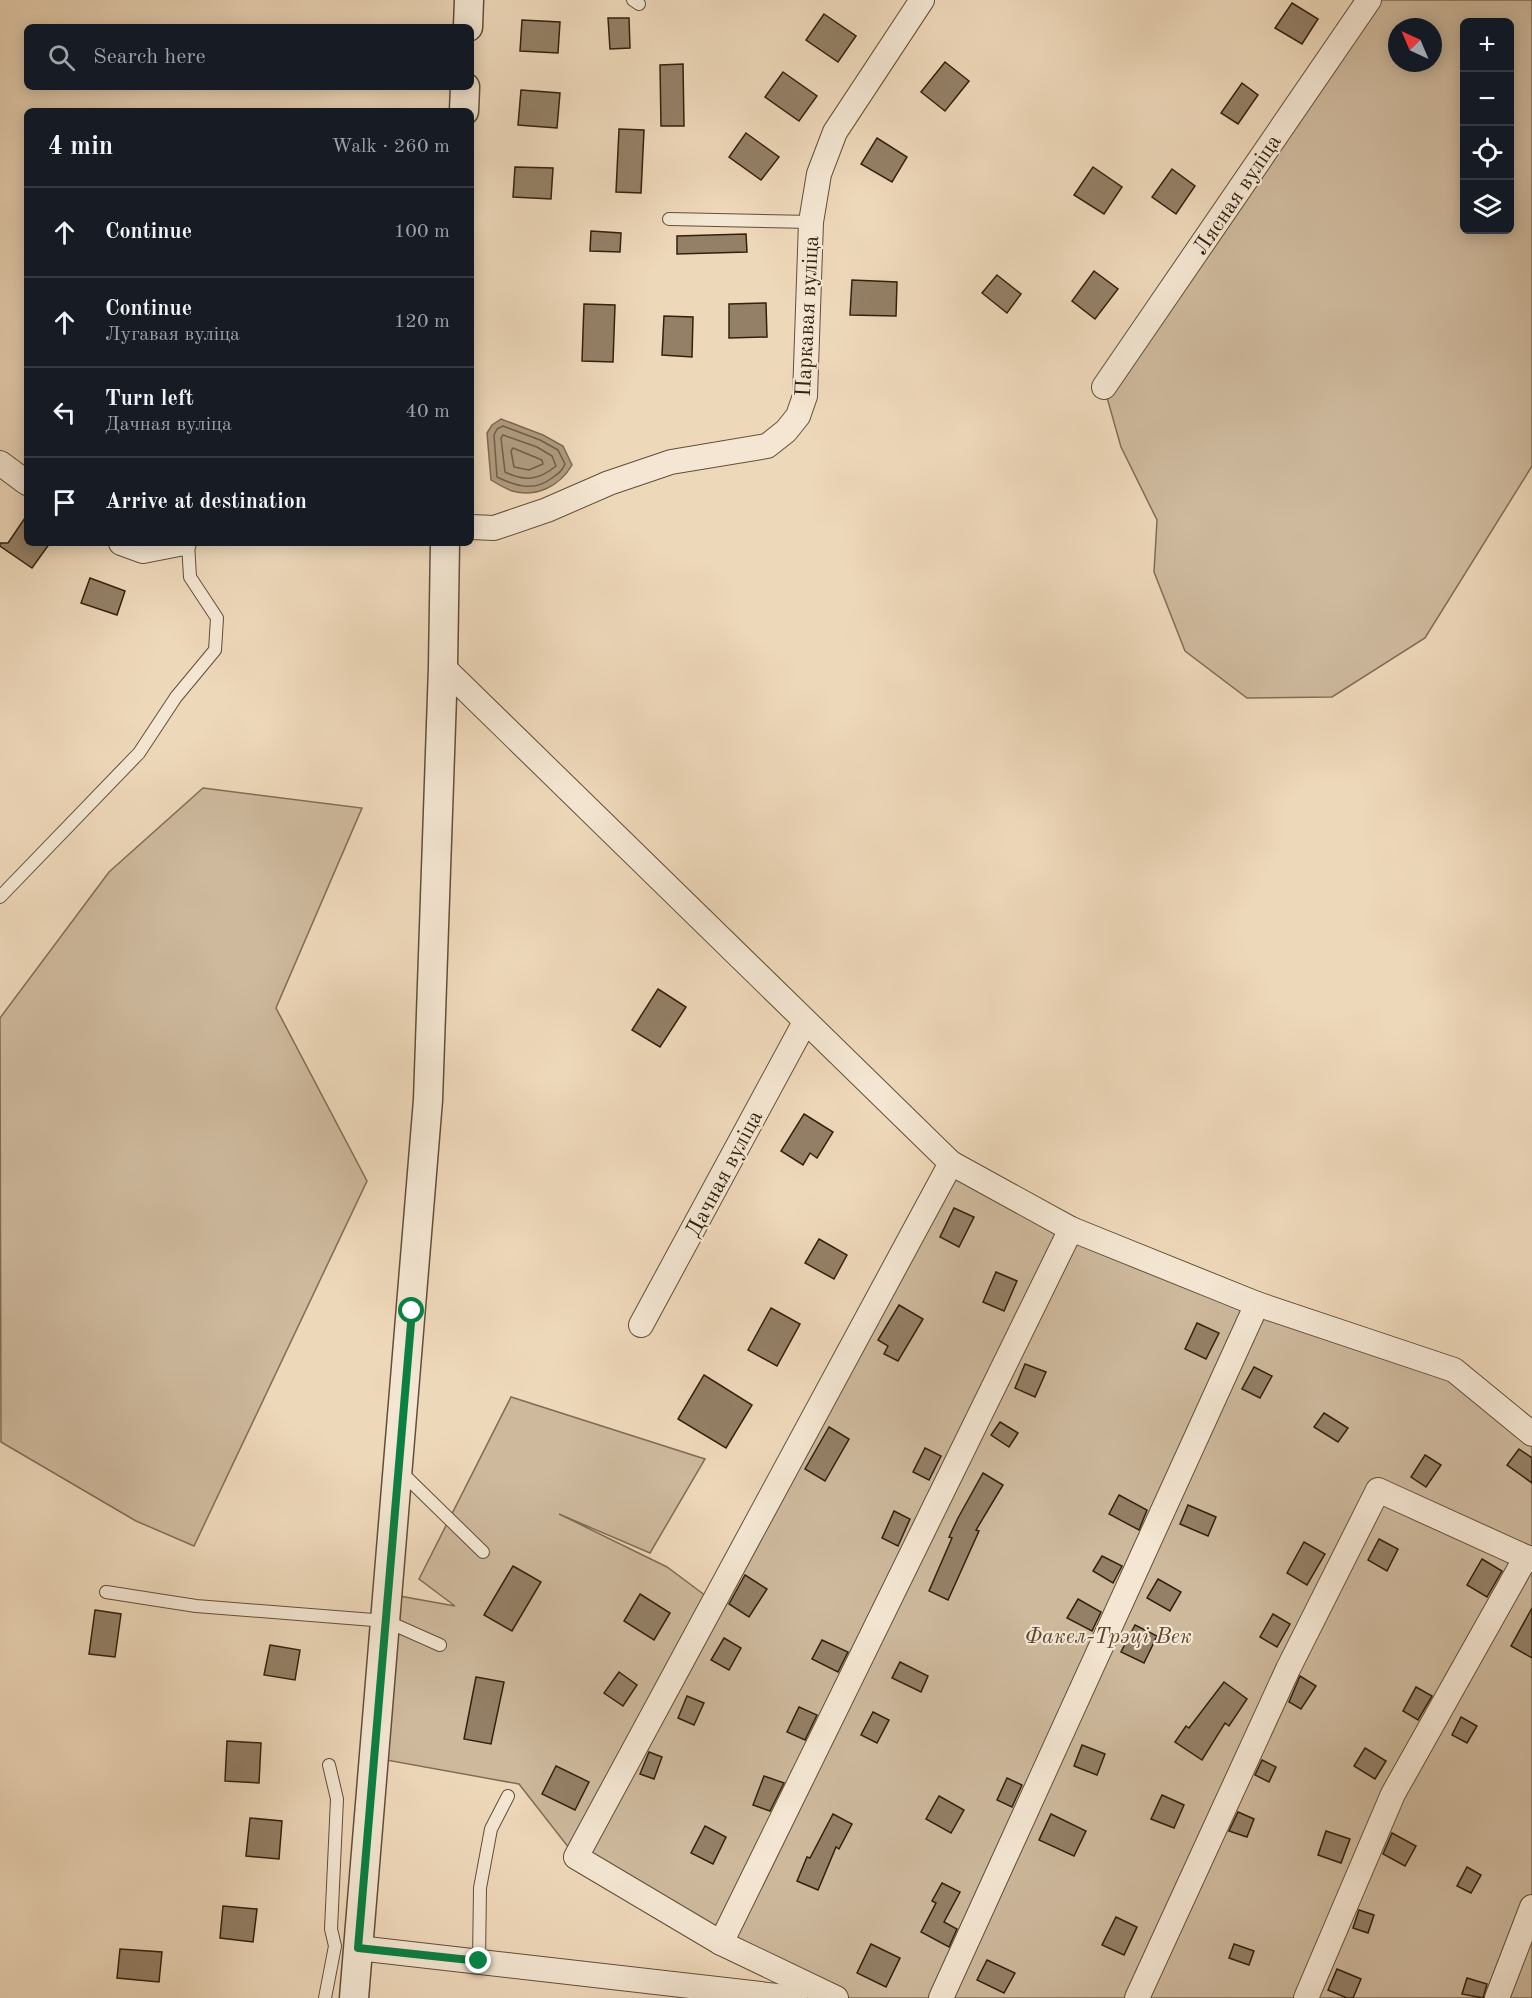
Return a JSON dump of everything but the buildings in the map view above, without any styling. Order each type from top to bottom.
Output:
[{"type":"street","points":[[468,24],[469,0]]},
{"type":"street","name":"Паркавая вуліца","points":[[474,527],[494,528],[670,462],[767,446],[786,431],[798,416],[805,396],[811,222],[819,174],[835,132],[922,0]]},
{"type":"street","name":"Лясная вуліца","points":[[1104,387],[1369,0]]},
{"type":"street","points":[[464,108],[465,90]]},
{"type":"street","points":[[0,463],[24,481]]},
{"type":"street","points":[[129,546],[143,551],[170,546]]},
{"type":"street","points":[[354,1998],[346,1947],[387,1607],[428,1100],[445,546]]},
{"type":"street","points":[[443,667],[951,1163],[1071,1229],[1257,1304],[1454,1370],[1532,1434]]},
{"type":"street","name":"Дачная вуліца","points":[[641,1325],[805,1022]]},
{"type":"street","points":[[836,1998],[720,1943],[576,1857],[951,1163]]},
{"type":"street","points":[[720,1943],[1071,1229]]},
{"type":"street","points":[[941,1998],[1257,1304]]},
{"type":"street","points":[[1137,1998],[1288,1670],[1378,1490],[1529,1559],[1393,1794],[1306,1998]]},
{"type":"street","points":[[1497,1998],[1532,1907]]},
{"type":"street","points":[[346,1947],[795,1998]]},
{"type":"lane","points":[[669,219],[811,222]]},
{"type":"lane","points":[[0,897],[139,753],[176,697],[215,650],[217,618],[190,577],[186,546]]},
{"type":"lane","points":[[399,1470],[483,1552]]},
{"type":"lane","points":[[106,1592],[196,1606],[387,1607],[440,1645]]},
{"type":"lane","points":[[325,1998],[346,1947],[331,1929],[337,1799],[329,1765]]},
{"type":"lane","points":[[479,1961],[480,1888],[491,1829],[508,1796]]},
{"type":"green space","points":[[1369,0],[1532,0],[1532,466],[1425,638],[1332,697],[1247,698],[1185,651],[1154,572],[1157,520],[1121,447],[1104,387]]},
{"type":"green space","points":[[203,788],[362,808],[276,1008],[367,1181],[194,1546],[136,1521],[1,1442],[0,1018],[109,872]]},
{"type":"green space","name":"Факел-Трэці Век","points":[[951,1163],[1071,1229],[1454,1370],[1532,1434],[1532,1998],[836,1998],[576,1857],[519,1784],[375,1758],[388,1594],[455,1606],[419,1579],[511,1397],[705,1459],[650,1553],[559,1514],[667,1567],[714,1602]]},
{"type":"water","points":[[501,419],[543,435],[563,446],[572,465],[561,479],[546,488],[530,493],[512,491],[491,480],[487,433],[492,425]]},
{"type":"route","points":[[412,1311],[358,1948],[479,1961]]}]
